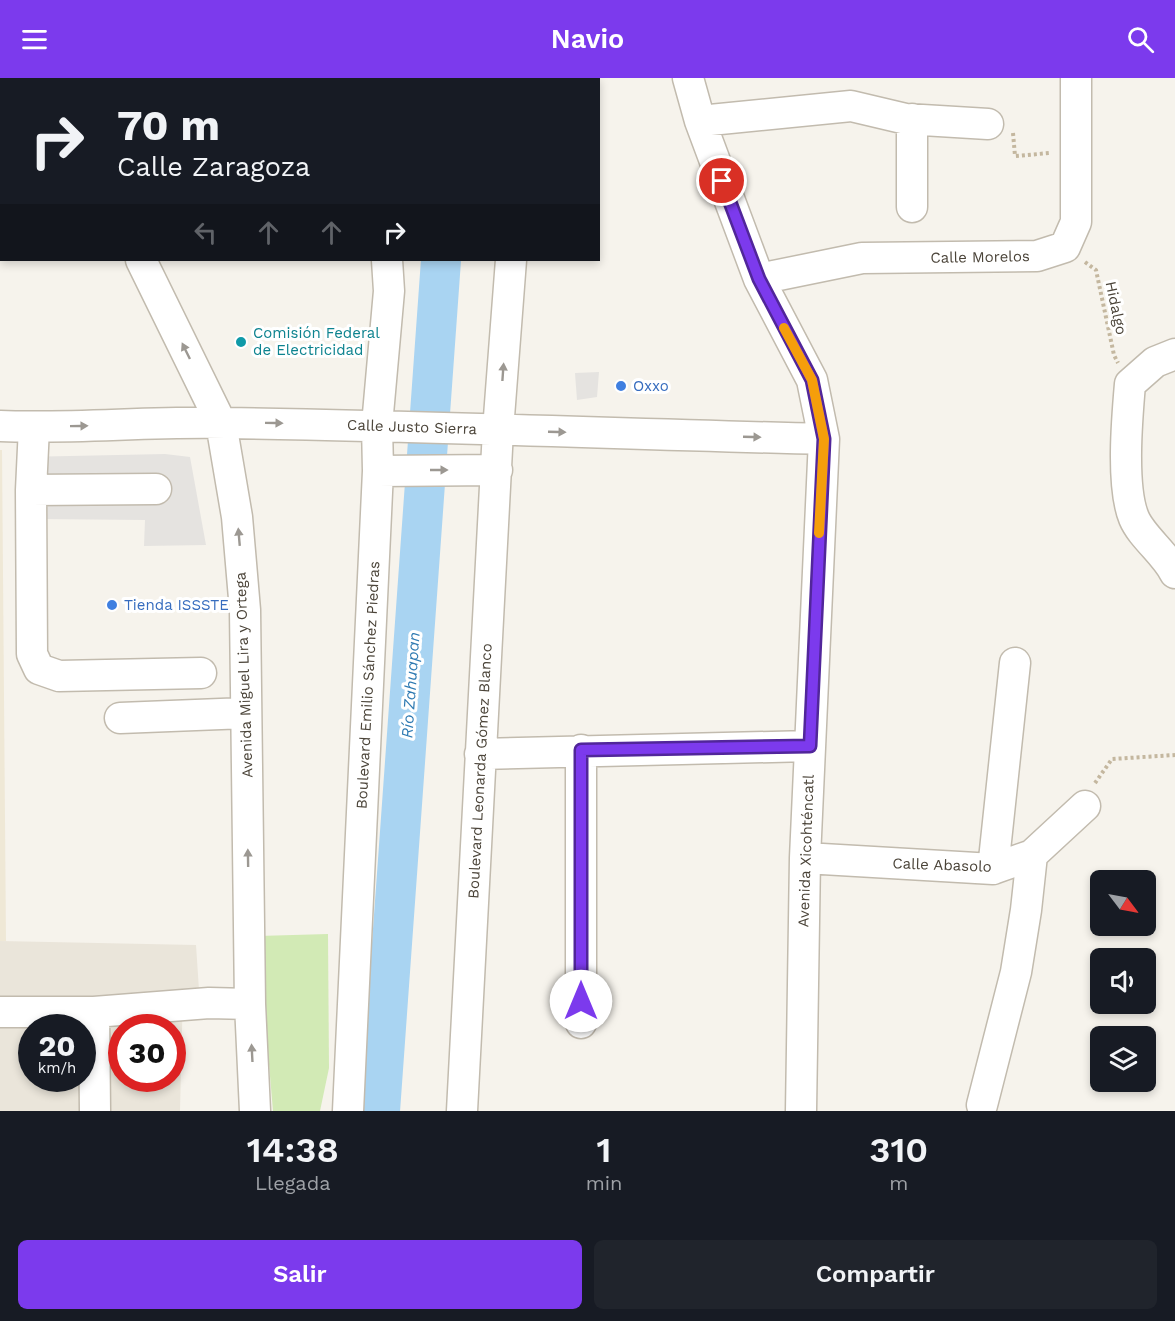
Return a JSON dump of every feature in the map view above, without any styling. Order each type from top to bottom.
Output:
[{"type":"street","name":"Avenida Xicohténcatl","points":[[688,78],[700,121],[759,279],[812,380],[824,439],[804,858],[801,1111]]},
{"type":"street","points":[[1065,248],[1076,222],[1076,78]]},
{"type":"street","points":[[700,121],[851,106],[912,119],[988,124]]},
{"type":"street","points":[[912,119],[912,207]]},
{"type":"street","name":"Calle Morelos","points":[[759,279],[862,258],[1037,256],[1065,248]]},
{"type":"street","name":"Avenida Miguel Lira y Ortega","points":[[141,261],[221,423],[237,517],[244,610],[250,1004],[255,1111]]},
{"type":"street","name":"Boulevard Emilio Sánchez Piedras","points":[[348,1111],[391,470],[387,261]]},
{"type":"street","name":"Boulevard Leonarda Gómez Blanco","points":[[462,1111],[480,754],[485,470],[488,430],[511,261]]},
{"type":"street","points":[[1175,354],[1155,362],[1130,384],[1126,494],[1134,519],[1175,573]]},
{"type":"street","name":"Calle Justo Sierra","points":[[0,426],[34,428],[221,423],[389,425],[488,430],[824,439]]},
{"type":"street","points":[[34,428],[31,490],[32,654],[39,669],[59,676],[201,673]]},
{"type":"street","points":[[391,470],[485,470]]},
{"type":"street","points":[[31,490],[156,489]]},
{"type":"street","points":[[993,869],[1015,663]]},
{"type":"street","points":[[120,718],[246,714]]},
{"type":"street","points":[[480,754],[810,746]]},
{"type":"street","points":[[581,750],[581,1023]]},
{"type":"street","name":"Calle Abasolo","points":[[804,858],[993,869],[1032,855],[1084,806]]},
{"type":"street","points":[[982,1106],[1016,972],[1032,855]]},
{"type":"street","points":[[0,1012],[93,1012],[208,1003],[250,1004]]},
{"type":"street","points":[[93,1012],[95,1111]]},
{"type":"path","points":[[988,124],[1012,122],[1015,156],[1077,151]]},
{"type":"path","name":"Hidalgo","points":[[1065,248],[1096,270],[1114,355],[1130,384]]},
{"type":"path","points":[[1084,806],[1098,778],[1112,759],[1175,755]]},
{"type":"shaded area","points":[[599,372],[597,397],[577,400],[575,373]]},
{"type":"shaded area","points":[[0,450],[2,450],[6,941],[0,941]]},
{"type":"shaded area","points":[[165,454],[190,457],[206,545],[144,546],[145,520],[39,519],[15,521],[22,457]]},
{"type":"shaded area","points":[[0,941],[196,945],[199,990],[183,990],[182,1014],[108,1014],[108,1092],[180,1092],[180,1111],[0,1111]]},
{"type":"green space","points":[[328,934],[329,1068],[320,1111],[273,1111],[258,936]]},
{"type":"waterway","name":"Río Zahuapan","points":[[380,1111],[441,261]]},
{"type":"slow traffic","points":[[784,328],[812,380],[824,439],[819,533]]},
{"type":"place","name":"Comisión Federal de Electricidad","points":[[241,342]]},
{"type":"place","name":"Oxxo","points":[[621,386]]},
{"type":"place","name":"Tienda ISSSTE","points":[[112,605]]},
{"type":"route","points":[[581,1001],[581,750],[810,746],[824,439],[812,380],[759,279],[722,181]]}]
